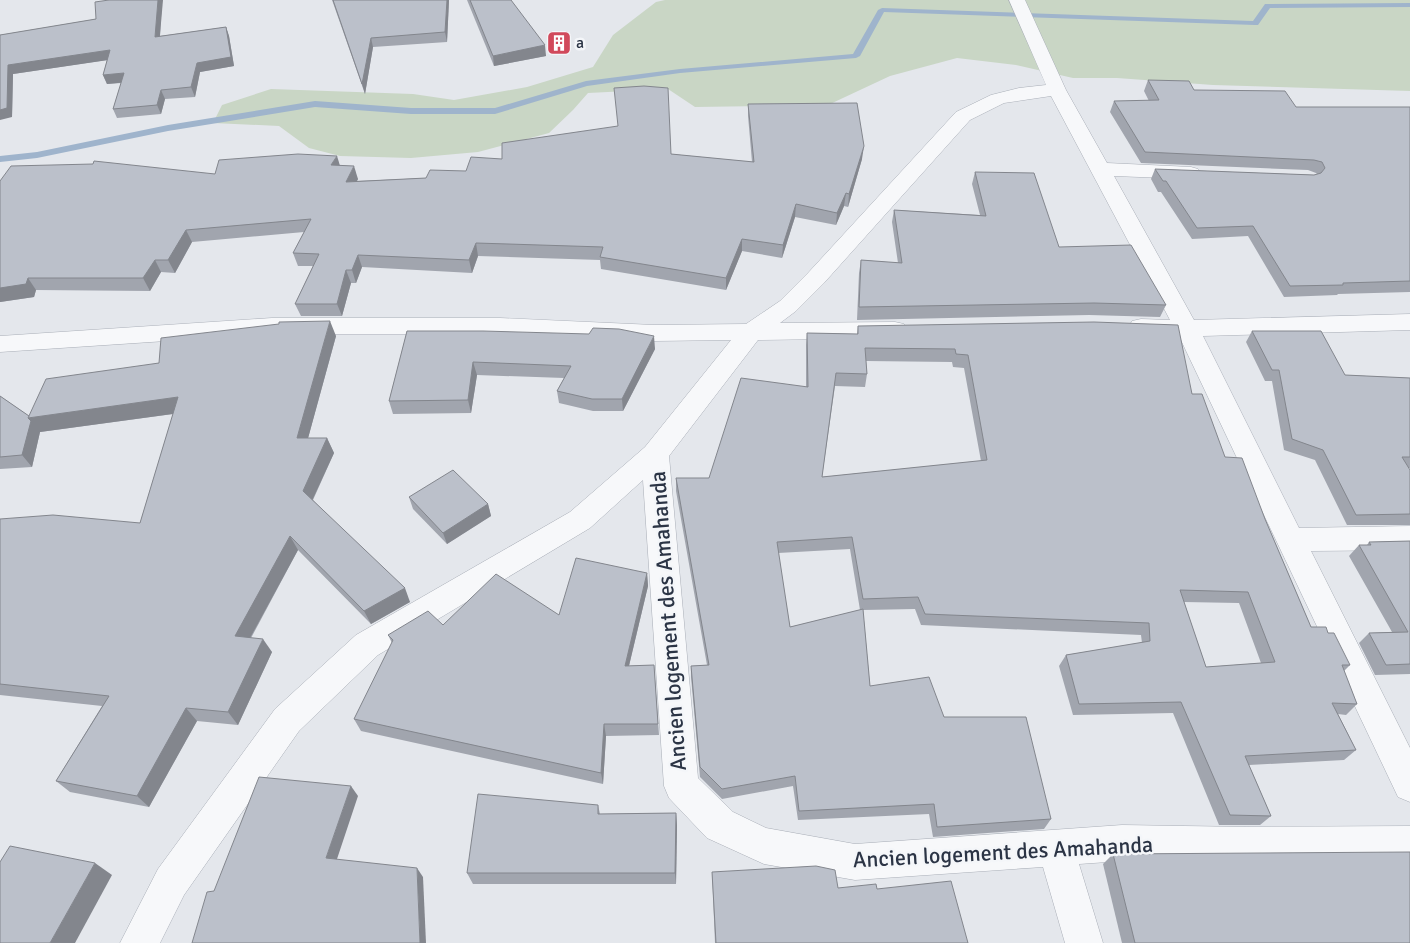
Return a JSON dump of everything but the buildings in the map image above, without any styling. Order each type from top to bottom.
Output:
[{"type":"street","points":[[1022,10],[1057,90],[1187,328],[1410,786]]},
{"type":"street","points":[[139,943],[171,882],[286,720],[367,645],[580,520],[655,454],[751,332],[788,306],[816,278],[963,116],[986,102],[1003,96],[1057,90]]},
{"type":"street","points":[[1100,169],[1209,173]]},
{"type":"street","points":[[1118,326],[1187,328],[1410,322]]},
{"type":"street","points":[[0,344],[272,326],[490,326],[654,333],[914,329]]},
{"type":"street","name":"Ancien logement des Amahanda","points":[[655,454],[681,786],[720,825],[764,846],[855,862],[1122,843],[1246,845],[1410,844]]},
{"type":"street","points":[[1290,540],[1410,538]]},
{"type":"street","points":[[1055,847],[1084,943]]},
{"type":"green space","points":[[665,0],[1410,0],[1410,91],[1213,85],[1117,78],[1073,78],[1016,65],[957,58],[890,76],[828,105],[695,107],[668,89],[588,93],[549,133],[478,152],[411,158],[340,156],[309,148],[279,126],[213,123],[222,105],[271,89],[413,94],[454,100],[527,87],[593,67],[613,35],[656,2]]},
{"type":"waterway","points":[[0,159],[37,155],[168,128],[315,104],[411,111],[495,111],[586,84],[680,71],[856,56],[882,10],[1255,23],[1268,6],[1410,5]]},
{"type":"place","name":"a","points":[[559,43]]}]
